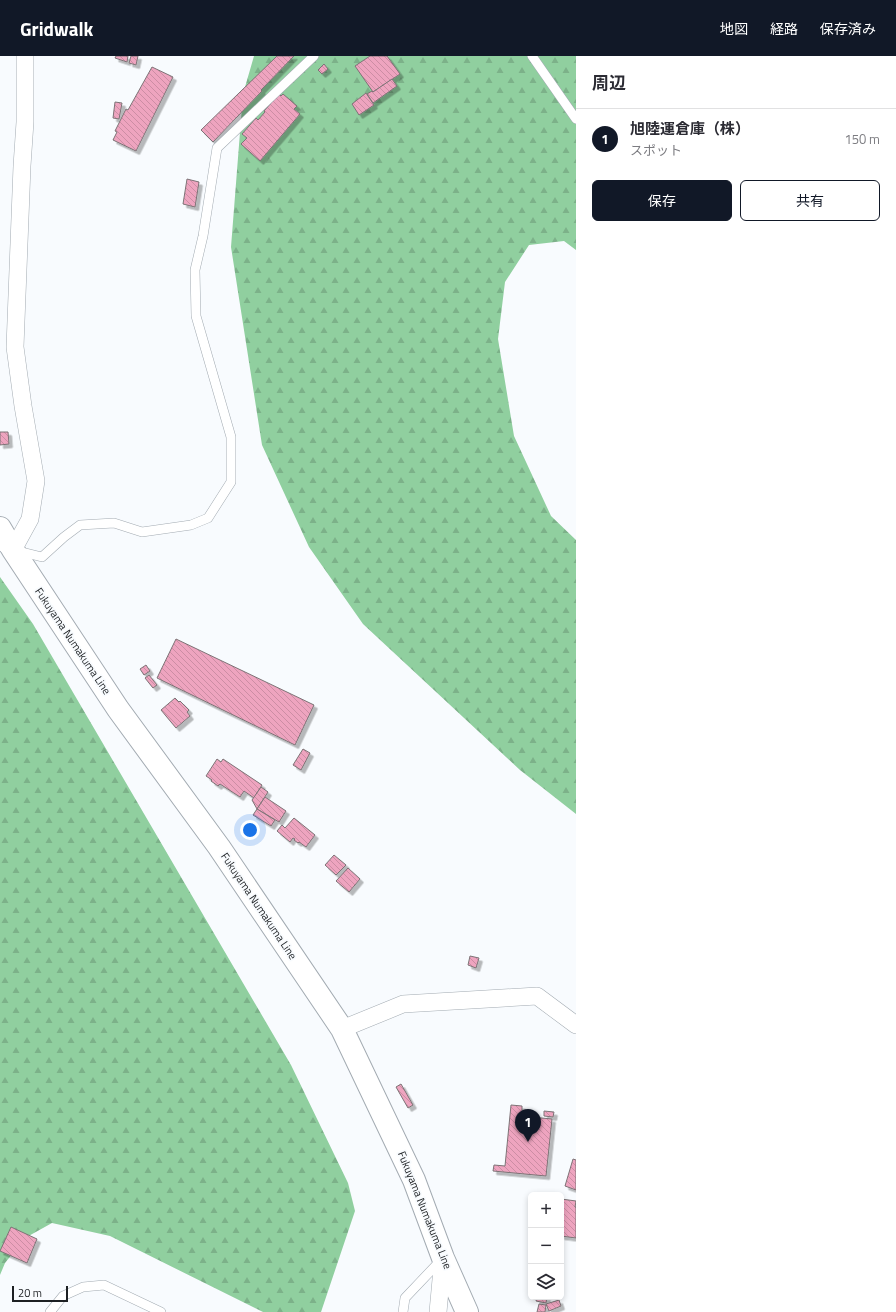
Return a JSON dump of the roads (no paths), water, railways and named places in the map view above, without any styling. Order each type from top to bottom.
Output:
[{"type":"main road","name":"Fukuyama Numakuma Line","points":[[0,528],[7,546],[118,709],[219,847],[342,1029],[414,1180],[443,1258],[467,1312]]},
{"type":"street","points":[[7,546],[30,519],[36,481],[23,406],[15,347],[22,166],[26,122],[25,56]]},
{"type":"street","points":[[342,1029],[404,1004],[538,996],[576,1025]]},
{"type":"street","points":[[438,1312],[443,1258]]},
{"type":"lane","points":[[7,546],[42,557],[80,525],[114,523],[142,532],[191,525],[208,518],[231,482],[231,437],[196,316],[195,270],[203,236],[217,148],[314,56]]},
{"type":"lane","points":[[532,56],[576,119]]},
{"type":"lane","points":[[403,1312],[405,1298],[443,1258]]},
{"type":"lane","points":[[50,1312],[63,1296],[83,1287],[104,1286],[161,1312]]},
{"type":"place","name":"旭陸運倉庫（株）","points":[[528,1142]]}]
